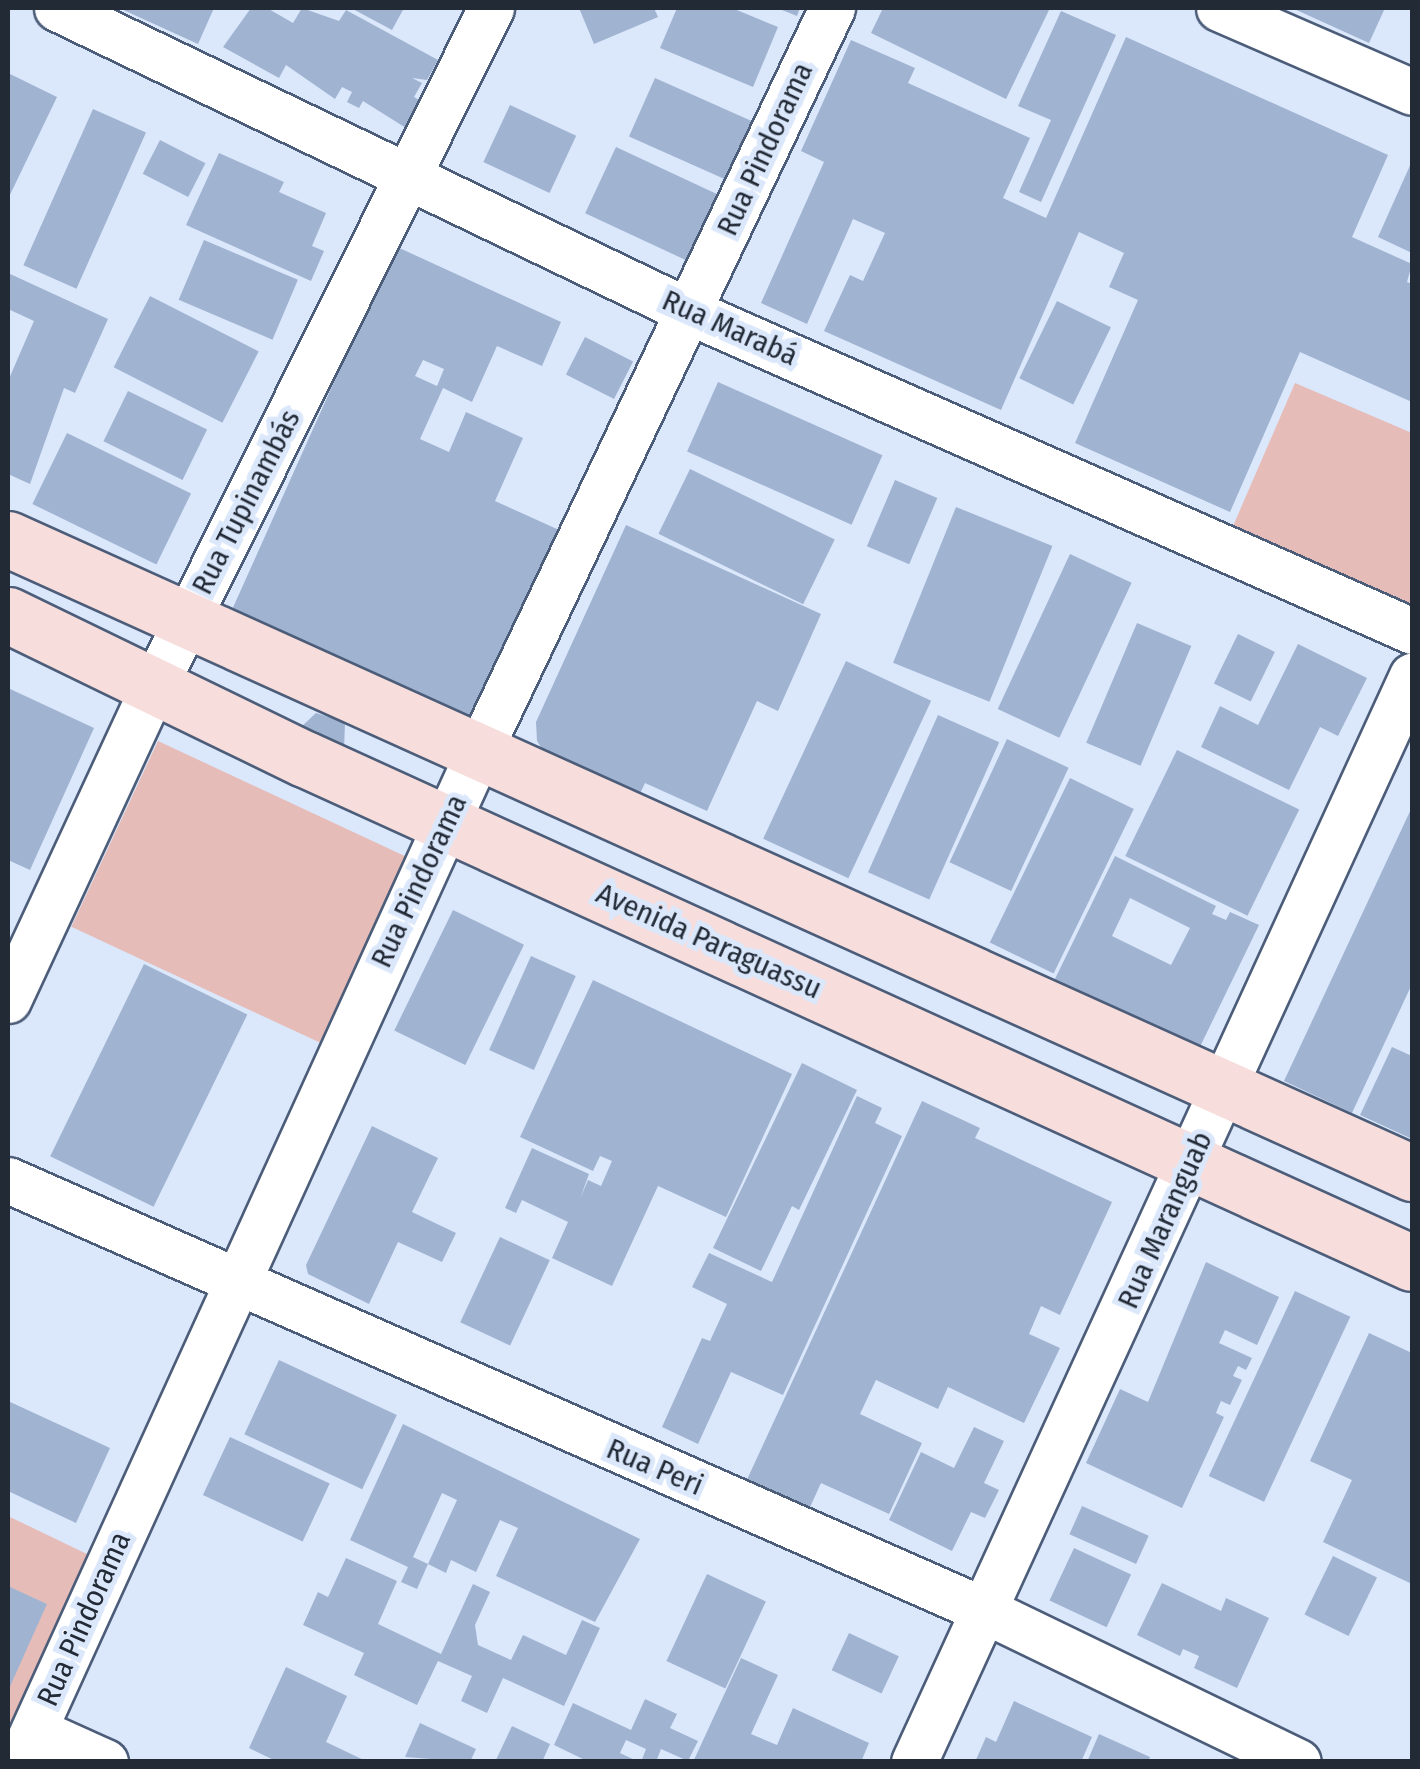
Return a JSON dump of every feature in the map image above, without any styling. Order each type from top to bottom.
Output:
[{"type":"main road","points":[[8,539],[185,623],[479,751],[1412,1173]]},
{"type":"main road","name":"Avenida Paraguassu","points":[[8,615],[446,822],[1412,1263]]},
{"type":"street","name":"Rua Marabá","points":[[56,8],[414,174],[688,311],[1412,631]]},
{"type":"street","name":"Rua Tupinambás","points":[[8,1000],[155,684],[414,174],[491,8]]},
{"type":"street","name":"Rua Pindorama","points":[[27,1746],[446,822],[832,8]]},
{"type":"street","points":[[1219,8],[1412,92]]},
{"type":"street","name":"Rua Maranguab","points":[[914,1762],[988,1612],[1412,676]]},
{"type":"street","name":"Rua Peri","points":[[8,1180],[235,1285],[988,1612],[1298,1762]]},
{"type":"street","points":[[27,1746],[105,1762]]},
{"type":"shaded area","points":[[1295,383],[1412,433],[1412,603],[1406,616],[1230,533]]},
{"type":"shaded area","points":[[158,741],[406,857],[320,1043],[71,927]]},
{"type":"shaded area","points":[[8,1516],[89,1555],[8,1731]]},
{"type":"building","points":[[119,8],[214,8],[198,44]]},
{"type":"building","points":[[251,8],[267,8],[293,23],[302,8],[339,21],[346,10],[438,60],[427,80],[412,78],[422,83],[414,97],[421,101],[406,128],[363,101],[359,108],[347,102],[352,92],[342,87],[335,99],[286,65],[279,78],[223,47]]},
{"type":"building","points":[[351,8],[404,8],[392,30]]},
{"type":"building","points":[[579,8],[654,8],[658,17],[594,44]]},
{"type":"building","points":[[677,8],[732,8],[778,27],[753,87],[660,48]]},
{"type":"building","points":[[777,8],[800,8],[797,16]]},
{"type":"building","points":[[883,8],[1050,8],[1006,99],[871,33]]},
{"type":"building","points":[[1292,8],[1385,8],[1369,43]]},
{"type":"building","points":[[1061,11],[1116,35],[1041,202],[1019,192],[1051,120],[1018,106]]},
{"type":"building","points":[[1126,37],[1388,155],[1352,237],[1412,264],[1407,282],[1412,284],[1412,402],[1300,352],[1230,512],[1075,443],[1138,300],[1109,287],[1124,253],[1079,232],[1001,410],[824,331],[850,275],[863,281],[885,233],[853,219],[807,324],[761,303],[824,162],[801,151],[851,40],[915,68],[908,83],[1030,138],[1003,198],[1046,218]]},
{"type":"building","points":[[8,73],[57,97],[8,199]]},
{"type":"building","points":[[655,78],[753,122],[727,180],[629,136]]},
{"type":"building","points":[[510,105],[576,136],[550,193],[483,162]]},
{"type":"building","points":[[93,109],[146,133],[76,289],[23,265]]},
{"type":"building","points":[[160,140],[205,163],[188,197],[143,174]]},
{"type":"building","points":[[616,147],[721,196],[690,262],[585,213]]},
{"type":"building","points":[[219,153],[284,182],[279,192],[326,213],[312,246],[324,251],[311,281],[186,225]]},
{"type":"building","points":[[1412,161],[1412,253],[1378,237]]},
{"type":"building","points":[[204,240],[298,280],[272,340],[179,300]]},
{"type":"building","points":[[395,246],[561,322],[542,366],[497,346],[472,402],[443,388],[420,439],[449,452],[466,412],[523,438],[495,501],[568,534],[481,724],[231,612]],"holes":[[[423,360],[444,369],[437,386],[415,376]]]},
{"type":"building","points":[[8,273],[108,319],[75,393],[64,388],[30,484],[8,474],[8,381],[34,321],[8,309]]},
{"type":"building","points":[[150,296],[259,351],[222,423],[114,367]]},
{"type":"building","points":[[1057,301],[1111,327],[1073,405],[1019,378]]},
{"type":"building","points":[[585,337],[633,362],[614,399],[566,374]]},
{"type":"building","points":[[718,382],[882,455],[852,525],[687,451]]},
{"type":"building","points":[[128,391],[207,430],[183,480],[103,441]]},
{"type":"building","points":[[67,433],[191,493],[156,564],[32,504]]},
{"type":"building","points":[[690,469],[835,540],[803,604],[658,534]]},
{"type":"building","points":[[895,480],[937,498],[909,564],[867,546]]},
{"type":"building","points":[[956,507],[1052,546],[989,702],[893,663]]},
{"type":"building","points":[[626,525],[821,614],[778,711],[757,701],[707,811],[645,783],[637,800],[549,760],[537,741],[536,722]]},
{"type":"building","points":[[1070,554],[1132,583],[1059,738],[998,709]]},
{"type":"building","points":[[1137,623],[1191,646],[1141,766],[1086,743]]},
{"type":"building","points":[[1238,634],[1275,652],[1251,701],[1214,683]]},
{"type":"building","points":[[1298,644],[1367,678],[1338,736],[1320,727],[1289,790],[1201,747],[1220,706],[1258,725]]},
{"type":"building","points":[[846,661],[931,701],[848,878],[763,839]]},
{"type":"building","points":[[8,688],[94,728],[30,870],[8,860]]},
{"type":"building","points":[[316,713],[345,722],[344,751],[301,727]]},
{"type":"building","points":[[938,715],[999,742],[929,899],[868,872]]},
{"type":"building","points":[[1007,739],[1069,768],[1011,891],[950,862]]},
{"type":"building","points":[[1177,750],[1299,810],[1248,916],[1125,856]]},
{"type":"building","points":[[1070,778],[1134,809],[1054,974],[990,942]]},
{"type":"building","points":[[1412,807],[1412,984],[1352,1113],[1284,1081]]},
{"type":"building","points":[[1115,856],[1216,906],[1212,914],[1226,920],[1230,912],[1259,925],[1196,1055],[1052,985]],"holes":[[[1130,898],[1190,928],[1171,965],[1112,936]]]},
{"type":"building","points":[[453,910],[524,945],[465,1065],[394,1030]]},
{"type":"building","points":[[531,956],[576,976],[534,1070],[489,1050]]},
{"type":"building","points":[[144,964],[247,1014],[154,1207],[50,1156]]},
{"type":"building","points":[[593,980],[792,1074],[726,1217],[658,1186],[612,1286],[552,1258],[568,1222],[522,1200],[516,1213],[505,1208],[532,1148],[589,1174],[580,1199],[588,1180],[601,1186],[612,1161],[600,1156],[593,1171],[520,1137]]},
{"type":"building","points":[[1392,1047],[1412,1056],[1412,1139],[1360,1115]]},
{"type":"building","points":[[802,1063],[857,1090],[799,1210],[792,1206],[761,1271],[713,1248]]},
{"type":"building","points":[[857,1096],[882,1108],[875,1123],[902,1136],[783,1395],[731,1372],[698,1444],[662,1427],[702,1338],[710,1341],[727,1304],[692,1287],[709,1253],[772,1282]]},
{"type":"building","points":[[922,1101],[980,1128],[975,1138],[1112,1202],[1060,1315],[1041,1306],[1029,1334],[1060,1348],[1024,1423],[948,1387],[938,1409],[876,1380],[860,1414],[922,1443],[889,1514],[821,1483],[806,1516],[744,1486]]},
{"type":"building","points":[[372,1126],[438,1158],[412,1212],[456,1233],[442,1262],[398,1242],[369,1304],[308,1274],[306,1265]]},
{"type":"building","points":[[500,1237],[550,1260],[510,1345],[460,1322]]},
{"type":"building","points":[[1206,1262],[1279,1297],[1257,1345],[1225,1330],[1219,1343],[1252,1358],[1246,1370],[1238,1366],[1233,1376],[1242,1380],[1230,1405],[1221,1401],[1216,1413],[1224,1417],[1182,1508],[1086,1463],[1120,1389],[1148,1402]]},
{"type":"building","points":[[1295,1291],[1350,1317],[1264,1502],[1209,1476]]},
{"type":"building","points":[[1369,1333],[1412,1353],[1412,1584],[1323,1542],[1352,1480],[1310,1461]]},
{"type":"building","points":[[279,1360],[397,1415],[362,1489],[244,1434]]},
{"type":"building","points":[[8,1401],[110,1448],[76,1523],[8,1491]]},
{"type":"building","points":[[403,1424],[640,1539],[595,1622],[496,1576],[518,1528],[500,1520],[476,1572],[451,1560],[446,1573],[428,1564],[417,1589],[401,1582],[408,1567],[350,1540]],"holes":[[[442,1493],[457,1500],[428,1564],[413,1557]]]},
{"type":"building","points":[[974,1427],[1004,1441],[984,1483],[999,1490],[985,1518],[971,1512],[952,1551],[889,1520],[921,1452],[954,1468]]},
{"type":"building","points":[[230,1437],[330,1483],[303,1541],[203,1495]]},
{"type":"building","points":[[1082,1506],[1149,1536],[1136,1564],[1069,1534]]},
{"type":"building","points":[[1074,1548],[1131,1575],[1107,1627],[1049,1601]]},
{"type":"building","points":[[1333,1556],[1377,1577],[1349,1636],[1305,1614]]},
{"type":"building","points":[[346,1558],[397,1581],[378,1624],[441,1654],[473,1584],[490,1592],[475,1625],[478,1645],[511,1660],[523,1635],[566,1655],[582,1620],[600,1628],[564,1706],[503,1678],[487,1713],[461,1701],[472,1676],[438,1661],[417,1705],[354,1675],[364,1653],[303,1625],[318,1592],[328,1597]]},
{"type":"building","points":[[707,1574],[766,1601],[725,1688],[666,1661]]},
{"type":"building","points":[[1162,1583],[1221,1611],[1226,1598],[1269,1618],[1237,1688],[1194,1668],[1199,1656],[1183,1649],[1180,1656],[1137,1635]]},
{"type":"building","points":[[8,1586],[47,1604],[8,1691]]},
{"type":"building","points":[[849,1633],[899,1656],[882,1693],[832,1670]]},
{"type":"building","points":[[741,1658],[778,1675],[751,1734],[777,1745],[793,1708],[869,1743],[861,1762],[693,1762]]},
{"type":"building","points":[[286,1667],[347,1696],[326,1742],[368,1762],[278,1762],[249,1748]]},
{"type":"building","points":[[645,1699],[677,1714],[670,1728],[698,1741],[688,1761],[661,1749],[656,1762],[641,1762],[646,1749],[626,1740],[620,1753],[639,1762],[589,1762],[554,1745],[573,1703],[631,1730]]},
{"type":"building","points":[[1014,1701],[1092,1737],[1081,1762],[975,1762],[986,1737],[996,1742]]},
{"type":"building","points":[[420,1723],[476,1749],[470,1762],[405,1757]]},
{"type":"building","points":[[512,1726],[550,1744],[542,1762],[495,1762]]},
{"type":"building","points":[[1099,1734],[1150,1757],[1148,1762],[1087,1762]]}]
